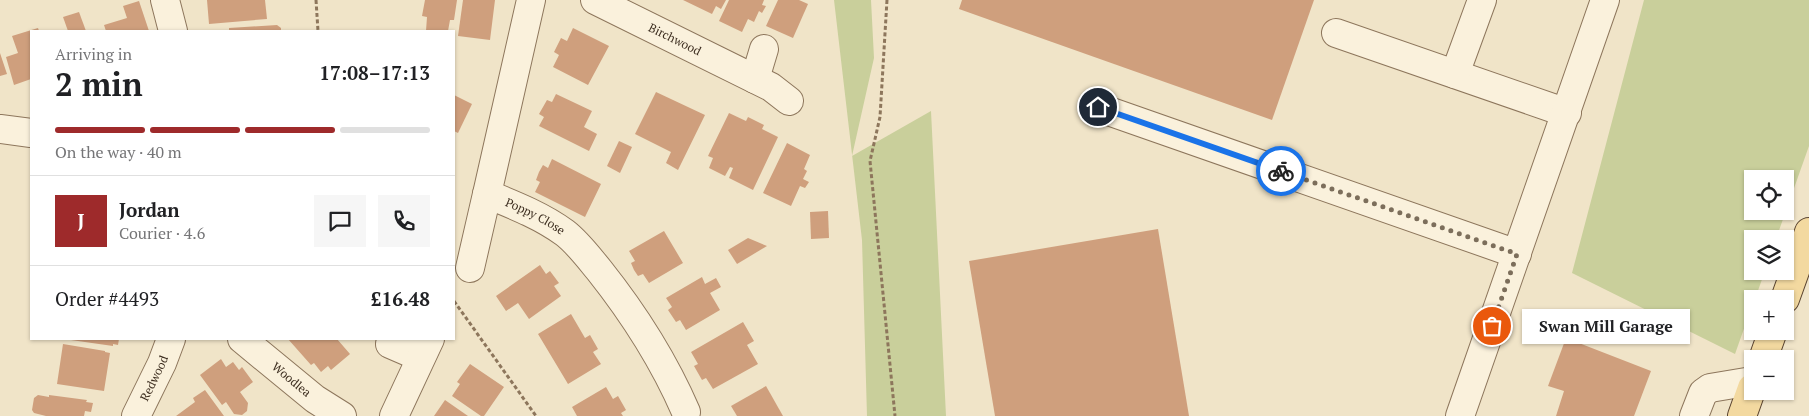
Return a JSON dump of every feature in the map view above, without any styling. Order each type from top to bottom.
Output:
[{"type":"main road","points":[[1788,290],[1809,232]]},
{"type":"main road","points":[[1742,416],[1748,400]]},
{"type":"street","points":[[165,0],[173,30]]},
{"type":"street","points":[[470,268],[531,0]]},
{"type":"street","name":"Birchwood","points":[[595,0],[755,79],[790,101]]},
{"type":"street","points":[[1455,74],[1482,0]]},
{"type":"street","points":[[1460,416],[1605,0]]},
{"type":"street","points":[[1336,33],[1567,113]]},
{"type":"street","points":[[755,79],[764,49]]},
{"type":"street","points":[[1098,107],[1517,254]]},
{"type":"street","points":[[0,129],[30,133]]},
{"type":"street","name":"Poppy Close","points":[[487,194],[516,206],[567,234],[588,257],[643,328],[674,385],[686,412]]},
{"type":"street","name":"Redwood","points":[[136,416],[162,363],[171,340]]},
{"type":"street","name":"Woodlea","points":[[243,340],[315,398],[342,416]]},
{"type":"street","points":[[390,344],[425,348],[394,416]]},
{"type":"street","points":[[1694,416],[1703,393],[1710,388],[1744,382]]},
{"type":"path","points":[[316,0],[318,30]]},
{"type":"path","points":[[887,0],[880,117],[870,161],[895,416]]},
{"type":"path","points":[[455,302],[536,416]]},
{"type":"green space","points":[[834,0],[871,0],[874,58],[852,155]]},
{"type":"green space","points":[[1644,0],[1809,0],[1809,146],[1794,188],[1794,170],[1744,170],[1744,220],[1783,220],[1779,230],[1744,230],[1744,280],[1762,280],[1758,290],[1744,290],[1744,329],[1735,354],[1572,273]]},
{"type":"green space","points":[[931,111],[946,416],[867,416],[862,240],[852,156]]},
{"type":"building","points":[[207,0],[265,0],[267,19],[209,24]]},
{"type":"building","points":[[425,0],[457,0],[454,20],[450,20],[448,30],[426,30],[427,17],[422,16]]},
{"type":"building","points":[[463,0],[495,0],[490,40],[458,36]]},
{"type":"building","points":[[683,0],[726,0],[721,9],[716,6],[712,14]]},
{"type":"building","points":[[729,0],[764,0],[762,5],[766,6],[762,13],[759,11],[754,22],[748,19],[742,32],[719,21]]},
{"type":"building","points":[[778,0],[799,0],[808,4],[793,38],[766,26]]},
{"type":"building","points":[[962,0],[1314,0],[1272,120],[959,9]]},
{"type":"building","points":[[139,1],[149,30],[106,30],[104,25],[127,18],[123,6]]},
{"type":"building","points":[[79,12],[86,30],[68,30],[63,17]]},
{"type":"building","points":[[277,25],[281,30],[229,30],[229,28]]},
{"type":"building","points":[[573,28],[609,46],[588,85],[553,67],[559,55],[554,52],[561,38],[567,41]]},
{"type":"building","points":[[30,30],[30,79],[14,85],[6,57],[18,53],[12,36]]},
{"type":"building","points":[[0,53],[7,74],[0,76]]},
{"type":"building","points":[[656,92],[705,115],[678,170],[666,163],[671,152],[635,134]]},
{"type":"building","points":[[556,94],[592,111],[584,127],[597,134],[589,151],[539,126],[544,117],[539,114],[547,100],[552,102]]},
{"type":"building","points":[[455,96],[472,104],[458,133],[455,132]]},
{"type":"building","points":[[729,113],[746,121],[748,117],[764,125],[762,129],[778,137],[753,190],[729,178],[733,168],[730,167],[725,176],[709,168],[713,158],[708,156]]},
{"type":"building","points":[[619,141],[632,147],[620,173],[607,166]]},
{"type":"building","points":[[787,143],[810,155],[804,169],[807,171],[803,179],[809,182],[805,188],[800,186],[791,206],[763,193]]},
{"type":"building","points":[[552,159],[601,184],[585,217],[535,192],[540,182],[536,180],[539,172],[543,165],[548,168]]},
{"type":"building","points":[[828,211],[829,238],[811,239],[810,212]]},
{"type":"building","points":[[1158,229],[1189,416],[995,416],[969,261]]},
{"type":"building","points":[[664,231],[683,263],[649,283],[643,274],[638,276],[634,270],[631,263],[635,261],[629,251]]},
{"type":"building","points":[[748,238],[767,246],[737,264],[728,250]]},
{"type":"building","points":[[540,265],[546,274],[550,271],[559,283],[554,286],[561,296],[529,319],[518,303],[506,311],[496,296]]},
{"type":"building","points":[[702,277],[705,284],[716,278],[721,287],[710,293],[720,310],[686,330],[680,320],[676,322],[668,310],[672,307],[666,298]]},
{"type":"building","points":[[571,314],[585,338],[590,335],[598,349],[593,352],[601,364],[568,384],[538,334]]},
{"type":"building","points":[[743,322],[754,341],[747,345],[758,364],[713,389],[706,378],[702,380],[694,366],[698,364],[691,352]]},
{"type":"building","points":[[1566,338],[1651,371],[1634,416],[1556,416],[1564,391],[1548,386]]},
{"type":"building","points":[[71,340],[119,340],[118,345],[113,344],[113,346]]},
{"type":"building","points":[[289,340],[338,340],[350,354],[331,370],[328,366],[321,372],[314,363],[311,365]]},
{"type":"building","points":[[63,344],[110,353],[104,391],[57,384]]},
{"type":"building","points":[[221,359],[226,367],[233,362],[239,370],[242,367],[253,382],[240,392],[248,403],[247,411],[242,415],[234,414],[226,402],[222,405],[200,375]]},
{"type":"building","points":[[470,364],[504,387],[484,416],[481,416],[452,396],[460,384],[457,382]]},
{"type":"building","points":[[766,386],[783,416],[737,416],[731,406]]},
{"type":"building","points":[[606,387],[613,399],[618,396],[626,410],[621,413],[623,416],[577,416],[572,407]]},
{"type":"building","points":[[205,390],[224,416],[176,416],[195,402],[193,398]]},
{"type":"building","points":[[38,395],[87,400],[86,402],[93,403],[91,412],[85,411],[84,416],[46,416],[34,413],[32,410],[34,398]]},
{"type":"building","points":[[445,400],[468,416],[434,416]]},
{"type":"way so far","points":[[1281,171],[1517,254],[1492,326]]},
{"type":"place","name":"Swan Mill Garage","points":[[1492,326]]},
{"type":"route","points":[[1098,107],[1281,171]]}]
